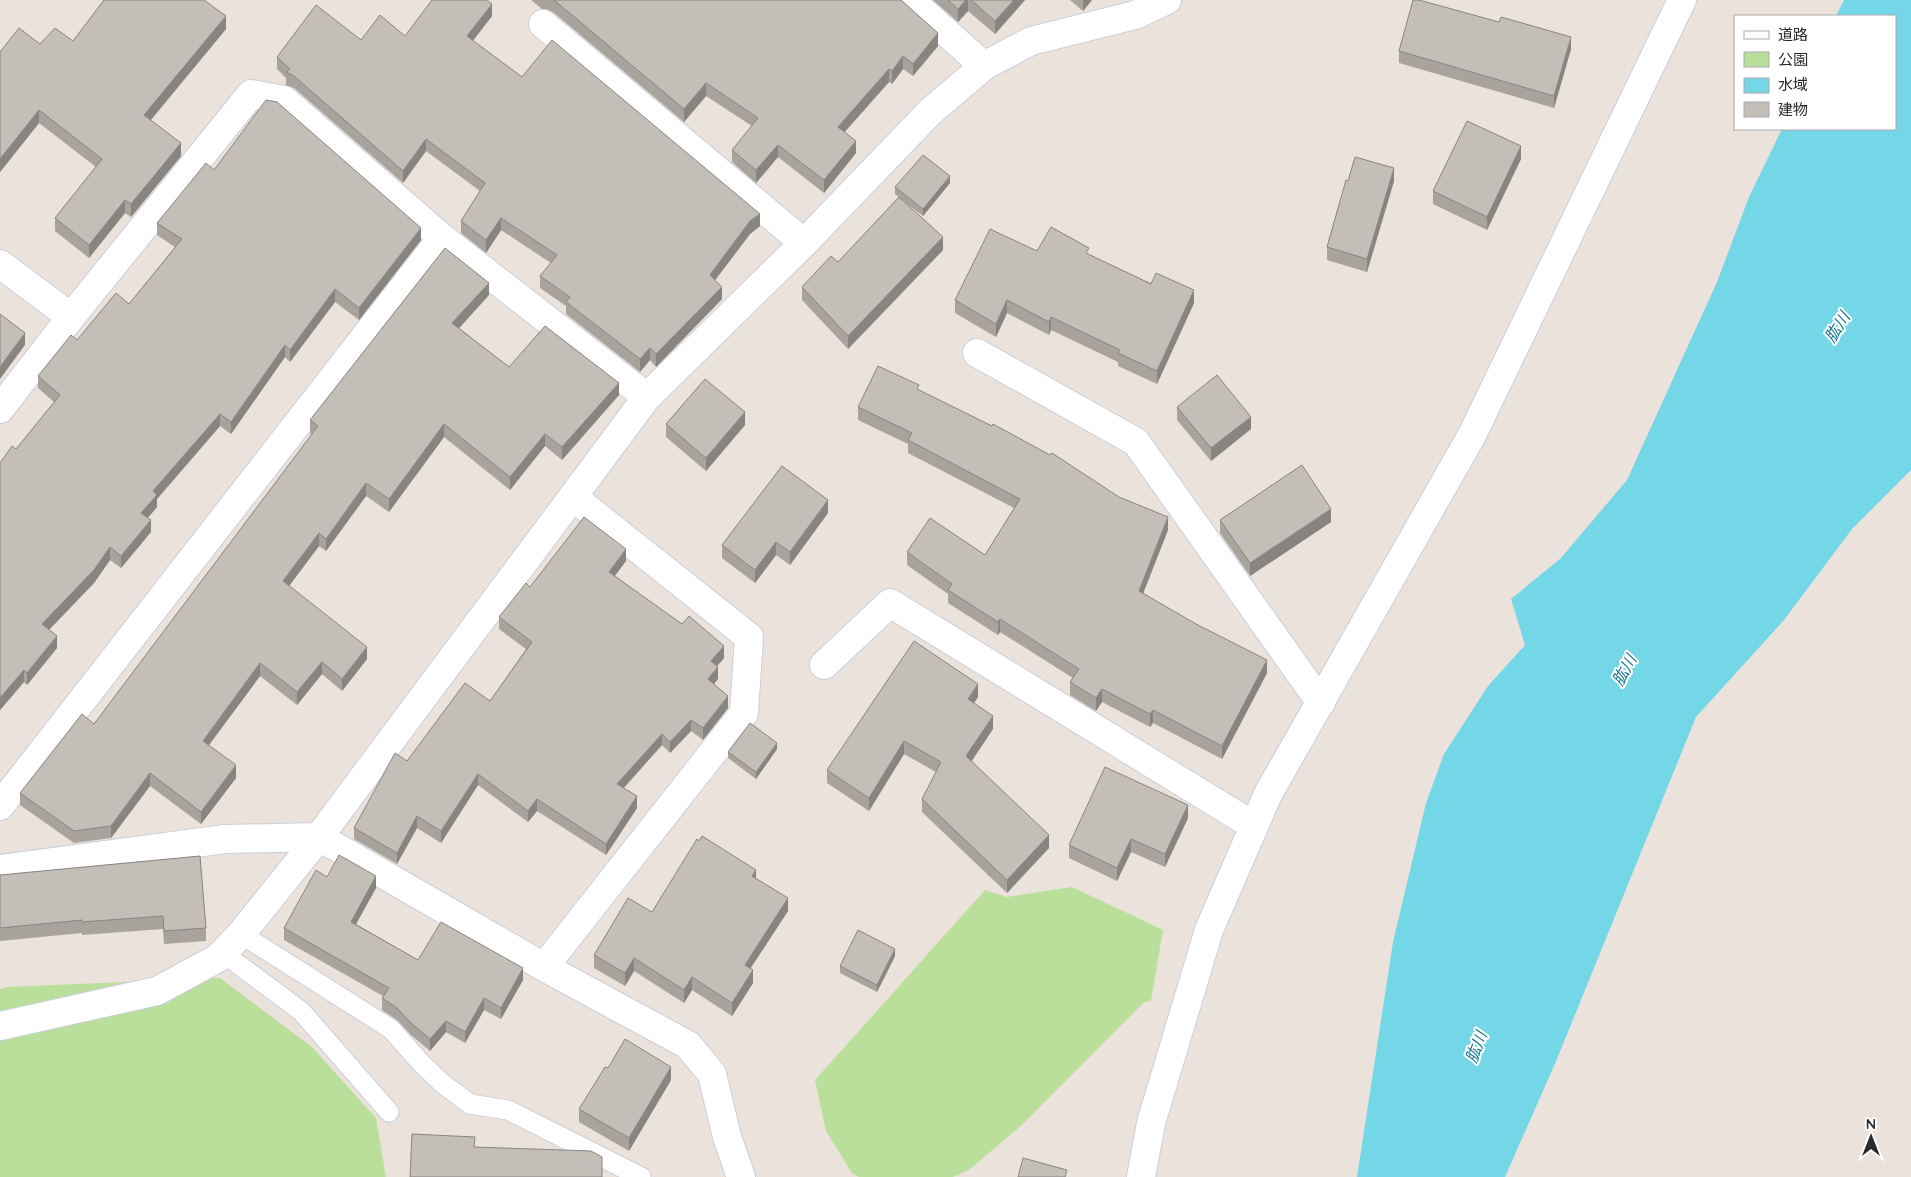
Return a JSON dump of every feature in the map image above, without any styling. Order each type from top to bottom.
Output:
[{"type":"street","points":[[910,0],[984,66]]},
{"type":"street","points":[[0,1026],[157,991],[218,958],[232,944],[318,837],[647,397],[804,243],[930,112],[984,66],[1030,41],[1135,15],[1167,0]]},
{"type":"street","points":[[1141,1177],[1150,1123],[1209,930],[1268,794],[1472,435],[1682,0]]},
{"type":"street","points":[[543,24],[804,243]]},
{"type":"street","points":[[0,409],[71,317],[251,94],[284,100],[442,238],[647,397]]},
{"type":"street","points":[[0,806],[442,238]]},
{"type":"street","points":[[0,264],[71,317]]},
{"type":"street","points":[[977,353],[1136,442],[1321,703]]},
{"type":"street","points":[[544,967],[744,713],[749,637],[572,496]]},
{"type":"street","points":[[824,665],[890,603],[1254,826]]},
{"type":"street","points":[[0,870],[225,839],[318,837],[544,967],[688,1045],[712,1074],[727,1138],[741,1177]]},
{"type":"lane","points":[[232,944],[301,1011],[388,1112]]},
{"type":"lane","points":[[232,944],[391,1029],[443,1084],[470,1104],[508,1110],[641,1177]]},
{"type":"green space","points":[[1072,887],[1163,930],[1151,1001],[1144,1002],[1023,1124],[970,1169],[953,1177],[859,1177],[852,1173],[826,1131],[815,1080],[985,890],[1007,897]]},
{"type":"green space","points":[[220,978],[312,1047],[376,1118],[386,1177],[0,1177],[0,989],[6,987]]},
{"type":"water","name":"肱川","points":[[1844,0],[1911,0],[1911,470],[1852,529],[1784,620],[1696,717],[1557,1059],[1505,1177],[1357,1177],[1393,942],[1426,803],[1444,754],[1488,686],[1525,645],[1511,599],[1561,558],[1627,480],[1717,282],[1749,197],[1782,130],[1896,130],[1896,15],[1836,15]]},
{"type":"building","points":[[104,0],[204,0],[226,16],[144,115],[181,143],[131,204],[125,200],[89,245],[55,218],[102,159],[39,110],[0,159],[0,52],[19,28],[40,44],[55,28],[73,41]]},
{"type":"building","points":[[432,0],[487,0],[492,4],[467,36],[522,77],[552,40],[760,214],[750,221],[710,275],[722,287],[656,354],[650,348],[640,359],[566,302],[570,297],[540,276],[557,255],[501,218],[486,240],[461,221],[485,183],[426,139],[403,171],[294,76],[286,72],[290,69],[277,57],[316,5],[361,40],[380,15],[405,36]]},
{"type":"building","points":[[554,0],[901,0],[938,33],[913,64],[903,56],[892,71],[889,69],[838,127],[856,141],[824,180],[778,145],[756,170],[732,150],[758,118],[706,83],[684,109]]},
{"type":"building","points":[[948,0],[966,0],[958,9]]},
{"type":"building","points":[[971,0],[1014,0],[995,21]]},
{"type":"building","points":[[1413,0],[1499,22],[1501,17],[1571,37],[1554,96],[1399,51]]},
{"type":"building","points":[[266,100],[277,102],[421,228],[359,308],[335,289],[290,350],[285,345],[231,422],[220,414],[153,491],[157,495],[141,513],[151,520],[121,556],[110,547],[94,570],[42,624],[57,636],[27,673],[24,670],[0,698],[0,463],[12,446],[16,449],[60,395],[38,376],[71,335],[77,340],[116,293],[129,304],[182,239],[157,223],[206,163],[214,170]]},
{"type":"building","points":[[1467,121],[1521,146],[1487,217],[1433,191]]},
{"type":"building","points":[[923,155],[950,176],[923,209],[895,187]]},
{"type":"building","points":[[1355,157],[1394,168],[1367,259],[1327,247],[1346,180],[1348,181]]},
{"type":"building","points":[[899,197],[943,237],[848,336],[802,287],[831,256],[838,262]]},
{"type":"building","points":[[1051,227],[1089,248],[1086,253],[1151,284],[1156,273],[1194,290],[1157,371],[1118,353],[1120,350],[1051,317],[1049,322],[1007,300],[996,324],[955,300],[990,229],[1037,251]]},
{"type":"building","points":[[445,248],[489,283],[452,323],[509,367],[545,326],[619,383],[562,447],[545,434],[510,477],[444,424],[389,499],[366,483],[326,539],[319,533],[283,581],[367,647],[342,679],[322,662],[297,692],[260,663],[203,741],[236,765],[201,812],[150,773],[111,826],[74,831],[20,793],[82,714],[94,724],[318,426],[310,420]]},
{"type":"building","points":[[0,314],[25,333],[0,367]]},
{"type":"building","points":[[878,366],[919,385],[917,389],[992,426],[993,424],[1050,455],[1052,453],[1119,497],[1168,517],[1139,591],[1196,624],[1267,660],[1222,746],[1153,710],[1150,714],[1102,689],[1096,698],[1070,682],[1079,669],[1000,619],[998,622],[948,590],[952,584],[907,552],[930,518],[985,555],[1020,499],[908,440],[912,433],[858,407]]},
{"type":"building","points":[[1217,375],[1251,417],[1211,448],[1177,407]]},
{"type":"building","points":[[705,379],[745,412],[706,458],[666,424]]},
{"type":"building","points":[[1302,465],[1331,509],[1250,563],[1220,520]]},
{"type":"building","points":[[782,466],[828,500],[790,552],[776,542],[755,570],[722,545]]},
{"type":"building","points":[[584,517],[626,549],[609,572],[682,624],[689,616],[724,646],[711,661],[718,667],[708,679],[728,696],[703,728],[691,720],[670,742],[662,734],[617,784],[637,796],[606,844],[537,799],[528,811],[478,774],[441,831],[417,816],[397,853],[354,828],[395,753],[407,761],[465,683],[490,701],[532,642],[499,617],[526,583],[530,587]]},
{"type":"building","points":[[914,641],[978,684],[968,699],[993,716],[966,756],[1049,835],[1007,880],[922,799],[941,762],[904,741],[869,798],[827,770]]},
{"type":"building","points":[[750,723],[777,743],[756,772],[728,752]]},
{"type":"building","points":[[1105,767],[1188,805],[1165,854],[1131,839],[1117,868],[1069,845]]},
{"type":"building","points":[[702,836],[756,870],[752,876],[788,898],[745,965],[753,970],[732,1003],[692,977],[684,990],[634,958],[625,973],[594,955],[628,898],[652,912],[697,839],[699,841]]},
{"type":"building","points":[[339,855],[376,876],[351,922],[418,960],[441,922],[523,968],[501,1008],[484,998],[465,1032],[446,1021],[430,1039],[397,1008],[382,998],[389,988],[284,928],[316,870],[327,877]]},
{"type":"building","points":[[200,856],[206,928],[164,931],[163,916],[82,922],[82,920],[0,928],[0,875]]},
{"type":"building","points":[[858,930],[895,949],[877,985],[840,966]]},
{"type":"building","points":[[625,1039],[671,1067],[629,1138],[579,1109],[605,1067],[608,1068]]},
{"type":"building","points":[[412,1134],[475,1137],[474,1147],[591,1151],[602,1157],[602,1177],[410,1177]]},
{"type":"building","points":[[1023,1158],[1067,1170],[1065,1177],[1018,1177]]}]
